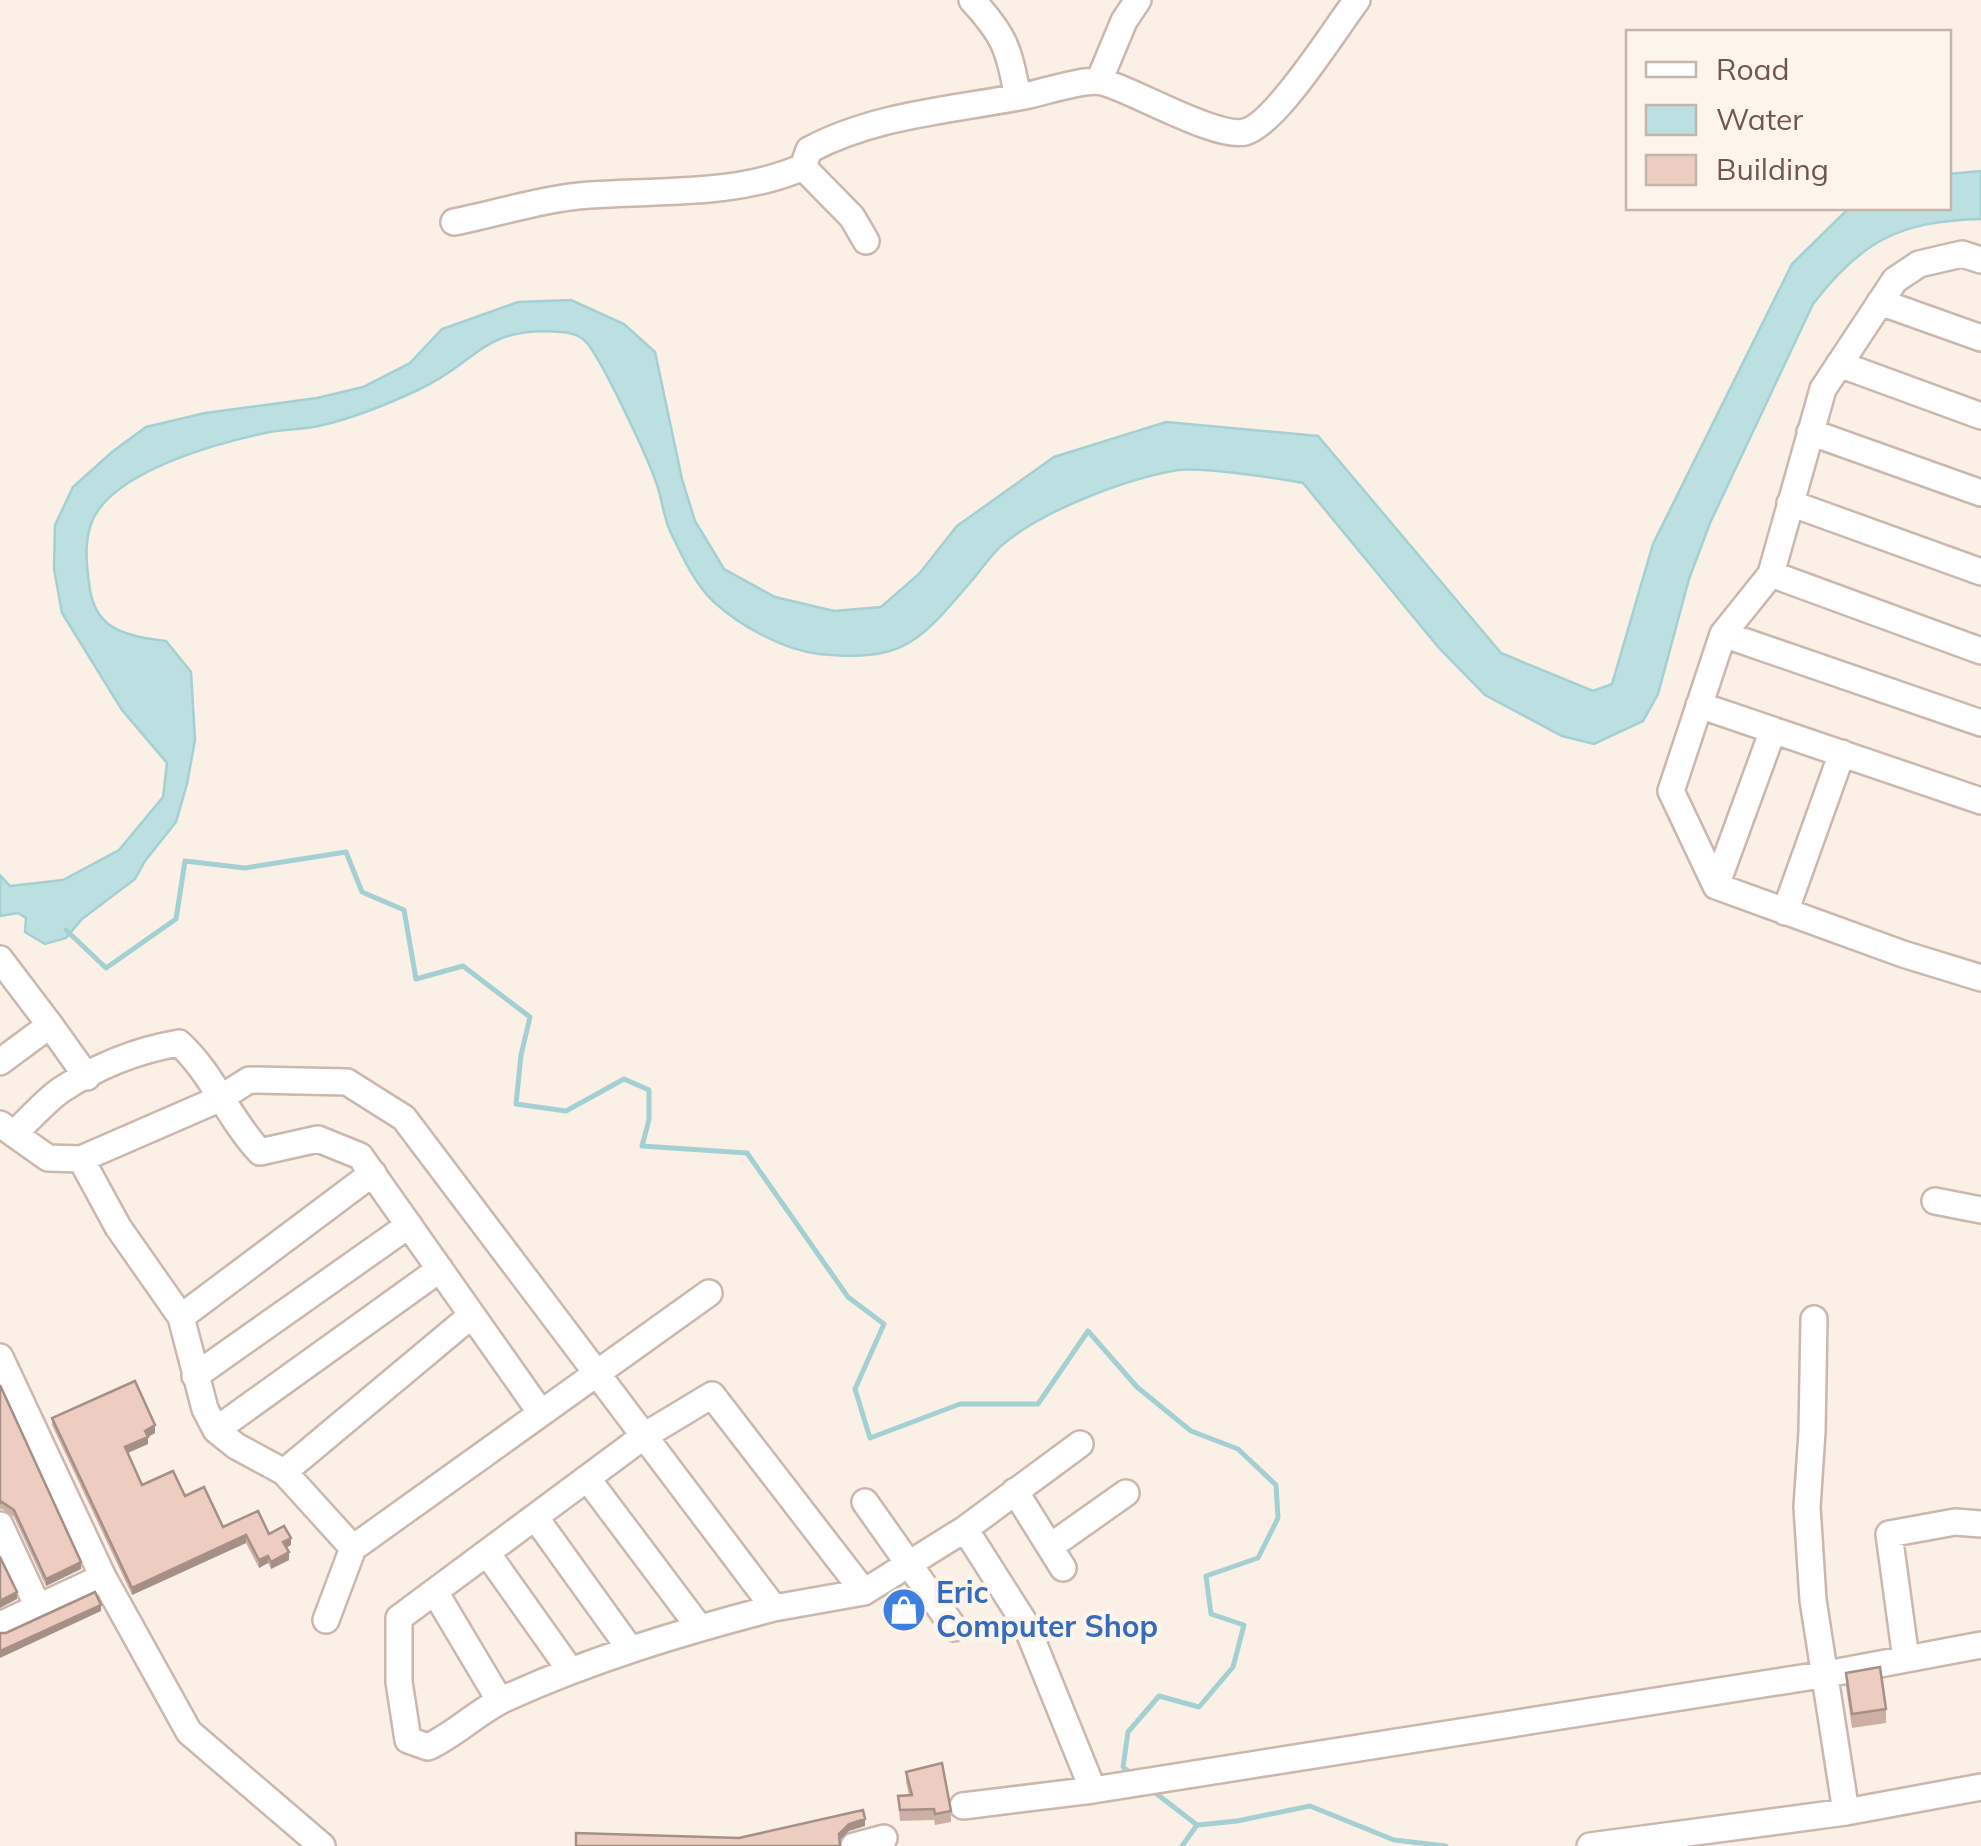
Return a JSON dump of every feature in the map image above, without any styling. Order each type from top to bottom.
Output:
[{"type":"street","points":[[972,0],[998,28],[1008,48],[1018,97]]},
{"type":"street","points":[[1099,81],[1124,21],[1138,0]]},
{"type":"street","points":[[454,222],[543,200],[718,188],[789,174],[803,167],[809,150],[850,132],[916,114],[1099,81],[1212,126],[1236,133],[1249,131],[1286,98],[1356,0]]},
{"type":"street","points":[[803,167],[852,217],[866,241]]},
{"type":"street","points":[[1981,260],[1962,254],[1919,264],[1894,280],[1822,389],[1770,574],[1723,634],[1671,790],[1716,886],[1902,954],[1981,978]]},
{"type":"street","points":[[1880,302],[1981,338]]},
{"type":"street","points":[[1839,364],[1981,416]]},
{"type":"street","points":[[1810,432],[1981,493]]},
{"type":"street","points":[[1790,503],[1981,572]]},
{"type":"street","points":[[1770,574],[1981,651]]},
{"type":"street","points":[[1723,634],[1981,723]]},
{"type":"street","points":[[1700,705],[1981,801]]},
{"type":"street","points":[[1716,886],[1773,730]]},
{"type":"street","points":[[1785,912],[1842,753]]},
{"type":"street","points":[[0,959],[87,1077]]},
{"type":"street","points":[[0,1062],[50,1025]]},
{"type":"street","points":[[541,1413],[360,1156],[318,1140],[260,1152],[218,1099],[200,1063],[179,1043],[152,1048],[87,1077],[7,1129],[48,1158],[81,1159],[218,1099],[249,1080],[347,1082],[404,1118],[774,1608]]},
{"type":"street","points":[[81,1159],[118,1226],[180,1317],[205,1409],[216,1430],[236,1446],[284,1472],[353,1548]]},
{"type":"street","points":[[180,1317],[373,1173]]},
{"type":"street","points":[[1935,1200],[1981,1210]]},
{"type":"street","points":[[195,1376],[409,1225]]},
{"type":"street","points":[[216,1430],[440,1269]]},
{"type":"street","points":[[326,1620],[353,1548],[709,1292]]},
{"type":"street","points":[[284,1472],[472,1315]]},
{"type":"street","points":[[1814,1318],[1807,1506],[1813,1600],[1846,1812]]},
{"type":"street","points":[[1,1363],[103,1577],[189,1732],[322,1846]]},
{"type":"street","points":[[864,1592],[712,1395],[644,1436],[398,1620],[399,1682],[408,1740],[428,1746],[500,1701],[630,1649],[774,1608],[864,1592],[964,1529],[1080,1444]]},
{"type":"street","points":[[587,1478],[699,1627]]},
{"type":"street","points":[[1016,1491],[1057,1557],[1126,1493]]},
{"type":"street","points":[[865,1502],[954,1628]]},
{"type":"street","points":[[535,1517],[630,1649]]},
{"type":"street","points":[[1906,1659],[1890,1534],[1955,1522],[1981,1524]]},
{"type":"street","points":[[0,1525],[38,1607]]},
{"type":"street","points":[[964,1529],[1026,1625],[1093,1790]]},
{"type":"street","points":[[486,1553],[570,1670]]},
{"type":"street","points":[[0,1625],[103,1577]]},
{"type":"street","points":[[434,1592],[500,1701]]},
{"type":"street","points":[[963,1806],[1093,1790],[1827,1674],[1981,1645]]},
{"type":"street","points":[[1590,1846],[1846,1812],[1981,1787]]},
{"type":"street","points":[[854,1846],[884,1838]]},
{"type":"water","points":[[1981,171],[1981,219],[1928,224],[1885,238],[1849,264],[1813,304],[1710,523],[1689,579],[1658,694],[1643,721],[1594,744],[1562,736],[1485,695],[1439,648],[1303,483],[1240,474],[1178,470],[1109,489],[1061,509],[1001,546],[940,617],[910,642],[893,650],[849,656],[819,654],[777,642],[725,611],[695,578],[670,531],[643,452],[591,349],[573,334],[535,331],[498,340],[438,379],[360,414],[316,427],[245,437],[175,459],[131,481],[99,509],[90,527],[87,559],[90,590],[100,615],[128,634],[166,641],[191,672],[195,740],[187,784],[176,822],[135,879],[82,919],[66,938],[45,944],[25,932],[26,918],[18,913],[0,916],[0,875],[10,886],[63,880],[119,850],[163,797],[167,763],[122,710],[62,613],[54,569],[55,525],[73,487],[146,427],[205,413],[317,398],[363,387],[410,363],[442,329],[518,302],[571,300],[624,324],[655,352],[695,521],[724,569],[775,597],[834,611],[881,607],[919,574],[957,526],[1054,457],[1166,422],[1318,436],[1501,653],[1593,691],[1612,684],[1653,544],[1792,264],[1847,210],[1951,210],[1951,174]]},
{"type":"building","points":[[135,1381],[155,1425],[145,1431],[148,1437],[125,1447],[142,1485],[173,1471],[185,1496],[204,1487],[223,1527],[258,1511],[269,1534],[284,1526],[291,1538],[283,1542],[289,1552],[271,1562],[268,1556],[259,1560],[246,1535],[132,1588],[52,1418]]},
{"type":"building","points":[[0,1385],[81,1562],[46,1579],[14,1510],[0,1503]]},
{"type":"building","points":[[0,1557],[17,1592],[0,1601]]},
{"type":"building","points":[[95,1592],[101,1605],[0,1651],[0,1633]]},
{"type":"building","points":[[1880,1667],[1886,1709],[1852,1714],[1846,1673]]},
{"type":"building","points":[[942,1763],[951,1811],[935,1814],[934,1809],[900,1810],[898,1796],[912,1795],[906,1772]]},
{"type":"building","points":[[863,1810],[865,1819],[849,1824],[839,1834],[840,1846],[576,1846],[576,1833],[739,1838]]},
{"type":"waterway","points":[[66,930],[106,968],[176,919],[185,861],[245,868],[346,852],[362,892],[404,910],[416,979],[463,966],[530,1017],[516,1104],[566,1111],[624,1079],[649,1090],[649,1120],[642,1146],[747,1153],[848,1297],[884,1324],[855,1389],[870,1438],[960,1404],[1038,1404],[1088,1331],[1137,1387],[1191,1431],[1238,1449],[1276,1485],[1278,1518],[1258,1558],[1206,1576],[1211,1614],[1244,1625],[1233,1667],[1199,1707],[1159,1696],[1128,1732],[1123,1767],[1133,1775]]},
{"type":"waterway","points":[[1153,1791],[1197,1825],[1182,1846]]},
{"type":"waterway","points":[[1198,1825],[1310,1806],[1394,1840],[1446,1846]]},
{"type":"place","name":"Eric Computer Shop","points":[[904,1610]]}]
